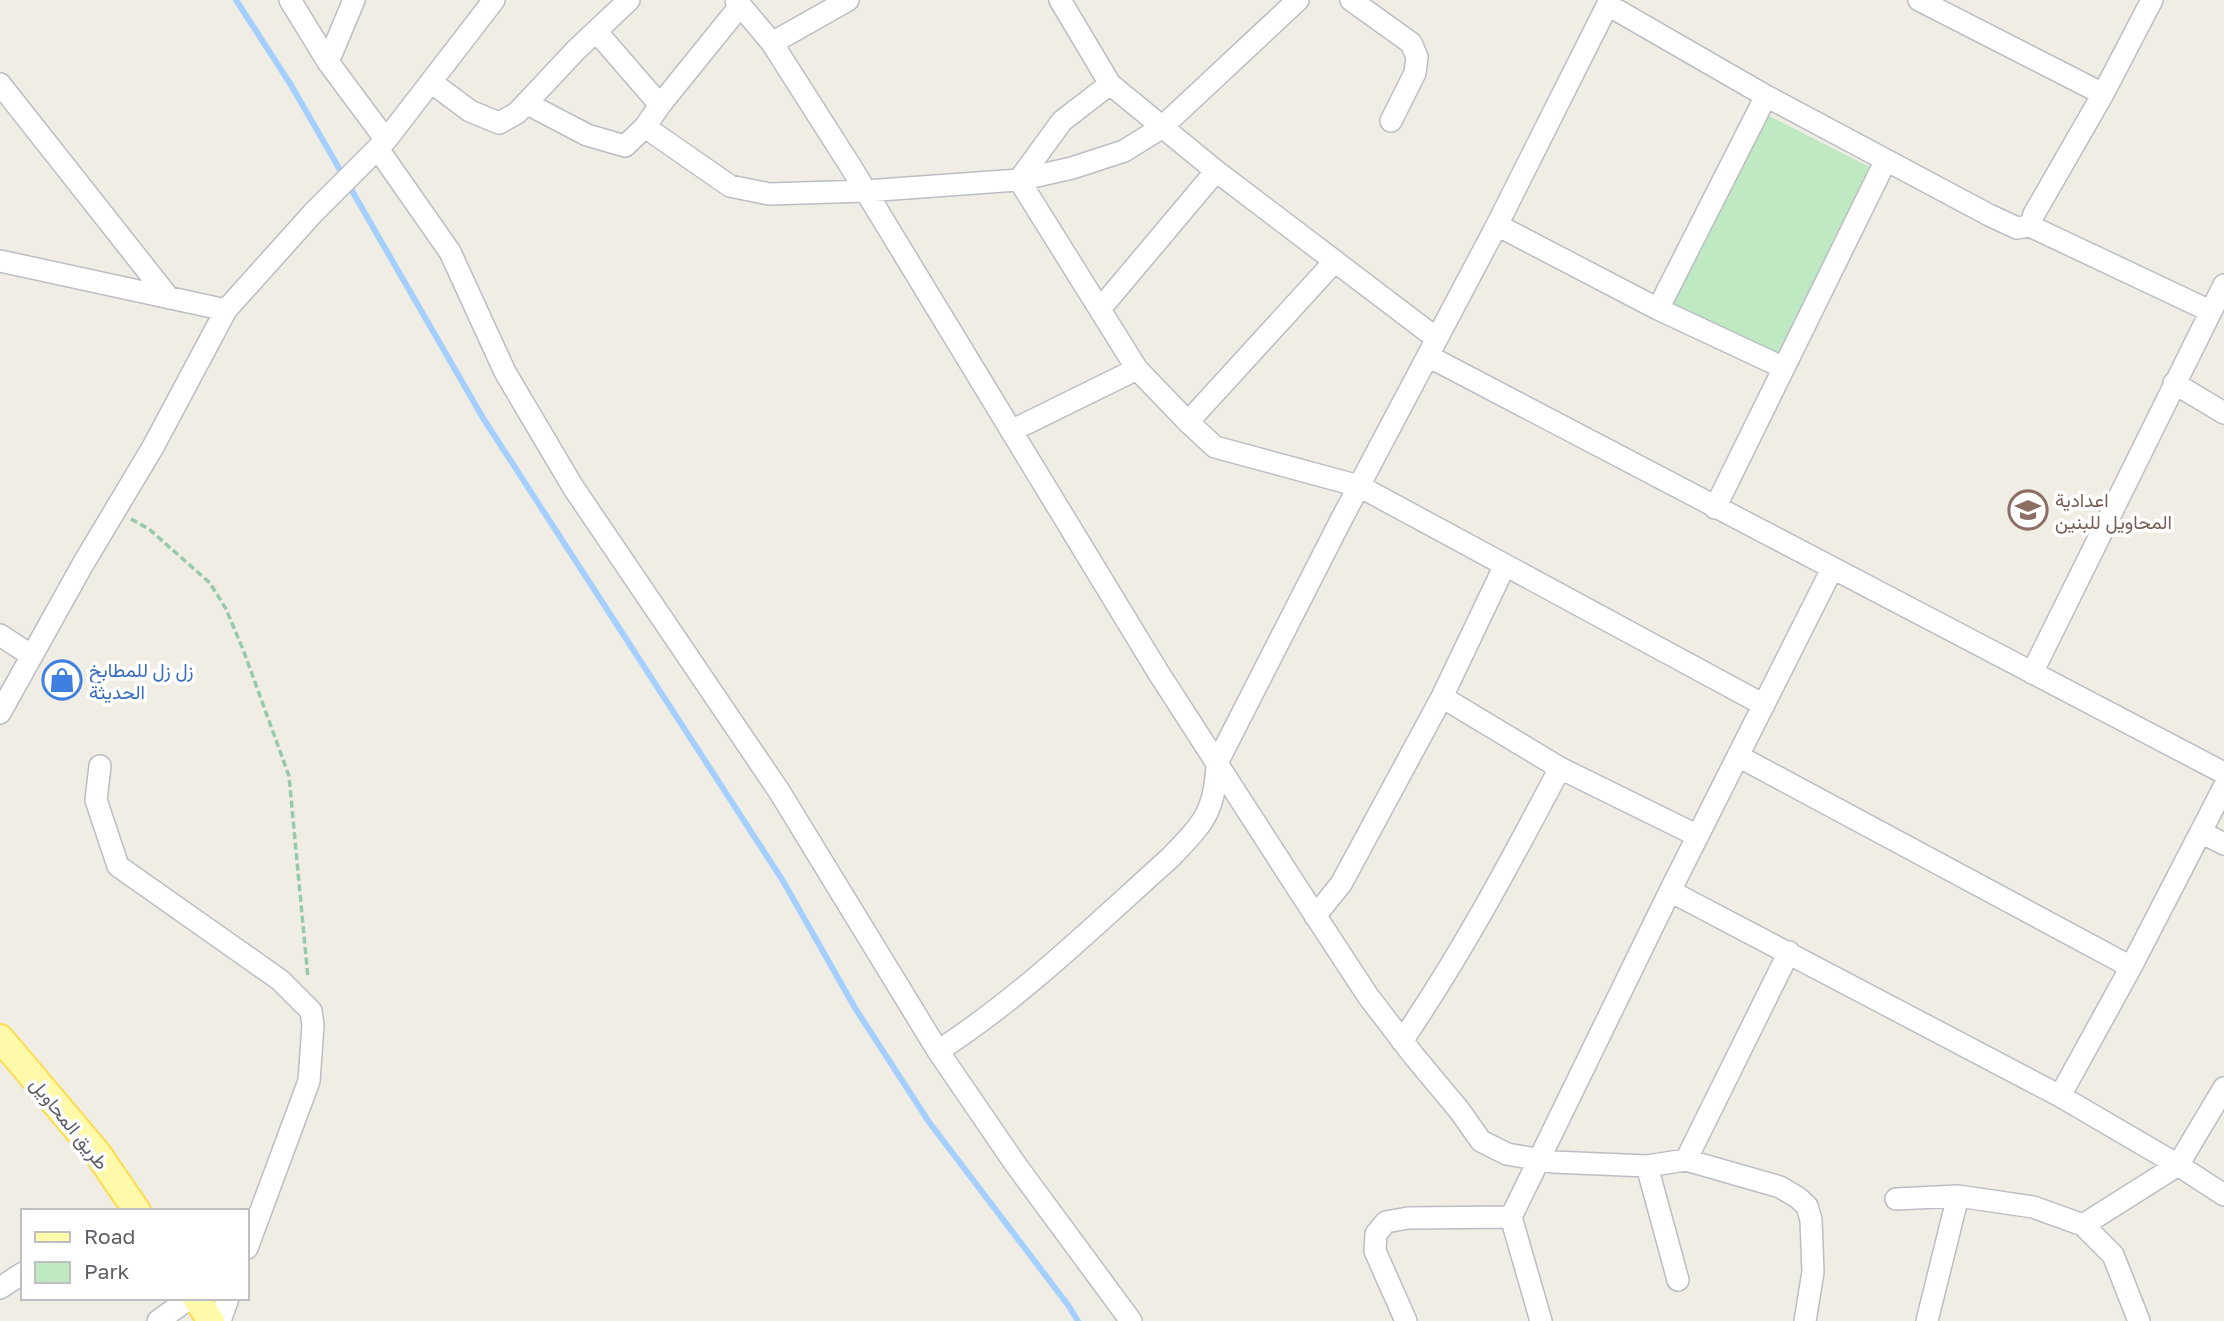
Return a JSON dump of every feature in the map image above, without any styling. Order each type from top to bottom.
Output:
[{"type":"main road","name":"طريق المحاويل","points":[[0,1038],[98,1154],[128,1208]]},
{"type":"main road","points":[[197,1300],[212,1321]]},
{"type":"street","points":[[290,0],[450,252],[505,372],[573,487],[779,791],[938,1051],[1016,1165],[1131,1321]]},
{"type":"street","points":[[328,62],[355,0]]},
{"type":"street","points":[[0,713],[153,447],[226,310],[382,145],[494,0]]},
{"type":"street","points":[[431,82],[470,111],[499,123],[517,113],[629,0]]},
{"type":"street","points":[[772,43],[848,0]]},
{"type":"street","points":[[1060,0],[1110,84],[1161,128],[1335,261],[1432,347],[1715,508],[2224,773]]},
{"type":"street","points":[[645,127],[730,186],[769,194],[866,191],[1019,180],[1072,168],[1124,151],[1161,128],[1298,0]]},
{"type":"street","points":[[1351,0],[1412,43],[1417,57],[1415,73],[1391,121]]},
{"type":"street","points":[[1919,0],[1956,8],[2103,94]]},
{"type":"street","points":[[2030,226],[2034,214],[2103,94],[2152,0]]},
{"type":"street","points":[[938,1051],[1028,984],[1171,858],[1209,813],[1216,787],[1217,763],[1497,225],[1609,2],[1766,96],[2017,228],[2030,226],[2210,311]]},
{"type":"street","points":[[526,103],[587,135],[625,146],[645,127],[738,3],[772,43],[866,191],[1158,672],[1315,916],[1368,996],[1481,1141],[1507,1154],[1553,1162],[1647,1166],[1686,1160],[1780,1187],[1807,1206],[1811,1220],[1813,1272],[1805,1321]]},
{"type":"street","points":[[596,31],[660,105]]},
{"type":"street","points":[[1019,180],[1062,121],[1110,84]]},
{"type":"street","points":[[0,85],[169,298]]},
{"type":"street","points":[[1658,309],[1766,96]]},
{"type":"street","points":[[1715,508],[1886,160]]},
{"type":"street","points":[[1100,309],[1216,171]]},
{"type":"street","points":[[1019,180],[1137,369],[1216,447],[1359,486],[1764,705]]},
{"type":"street","points":[[1497,225],[1658,309],[1784,368]]},
{"type":"street","points":[[0,261],[226,310]]},
{"type":"street","points":[[1188,422],[1335,261]]},
{"type":"street","points":[[2032,673],[2224,285]]},
{"type":"street","points":[[1011,431],[1137,369]]},
{"type":"street","points":[[2174,383],[2224,413]]},
{"type":"street","points":[[1315,916],[1341,884],[1443,697],[1505,565]]},
{"type":"street","points":[[1541,1321],[1511,1217],[1670,891],[1832,569]]},
{"type":"street","points":[[0,635],[32,656]]},
{"type":"street","points":[[1443,697],[1560,768],[1698,836]]},
{"type":"street","points":[[1738,755],[2131,967]]},
{"type":"street","points":[[100,766],[96,800],[118,866],[280,980],[311,1011],[313,1025],[309,1081],[248,1245]]},
{"type":"street","points":[[1402,1041],[1434,994],[1494,894],[1560,768]]},
{"type":"street","points":[[2060,1096],[2131,967],[2224,787]]},
{"type":"street","points":[[2201,832],[2224,844]]},
{"type":"street","points":[[1670,891],[2060,1096],[2224,1195]]},
{"type":"street","points":[[1686,1160],[1789,952]]},
{"type":"street","points":[[2083,1225],[2178,1165],[2224,1088]]},
{"type":"street","points":[[1647,1166],[1678,1280]]},
{"type":"street","points":[[1927,1321],[1958,1196]]},
{"type":"street","points":[[1896,1199],[1958,1196],[2033,1207],[2083,1225],[2113,1255],[2138,1321]]},
{"type":"street","points":[[1406,1321],[1375,1251],[1376,1234],[1386,1222],[1408,1218],[1511,1217]]},
{"type":"street","points":[[0,1288],[21,1274]]},
{"type":"street","points":[[158,1321],[187,1300]]},
{"type":"street","points":[[220,1321],[227,1300]]},
{"type":"path","points":[[115,510],[149,529],[210,583],[226,609],[244,652],[289,776],[311,1011]]},
{"type":"green space","points":[[1767,115],[1872,168],[1777,358],[1672,306]]},
{"type":"waterway","points":[[236,0],[291,85],[483,418],[783,881],[855,1008],[929,1122],[1078,1321]]},
{"type":"place","name":"اعدادية المحاويل للبنين","points":[[2028,510]]},
{"type":"place","name":"زل زل للمطابخ الحديثة","points":[[62,680]]}]
